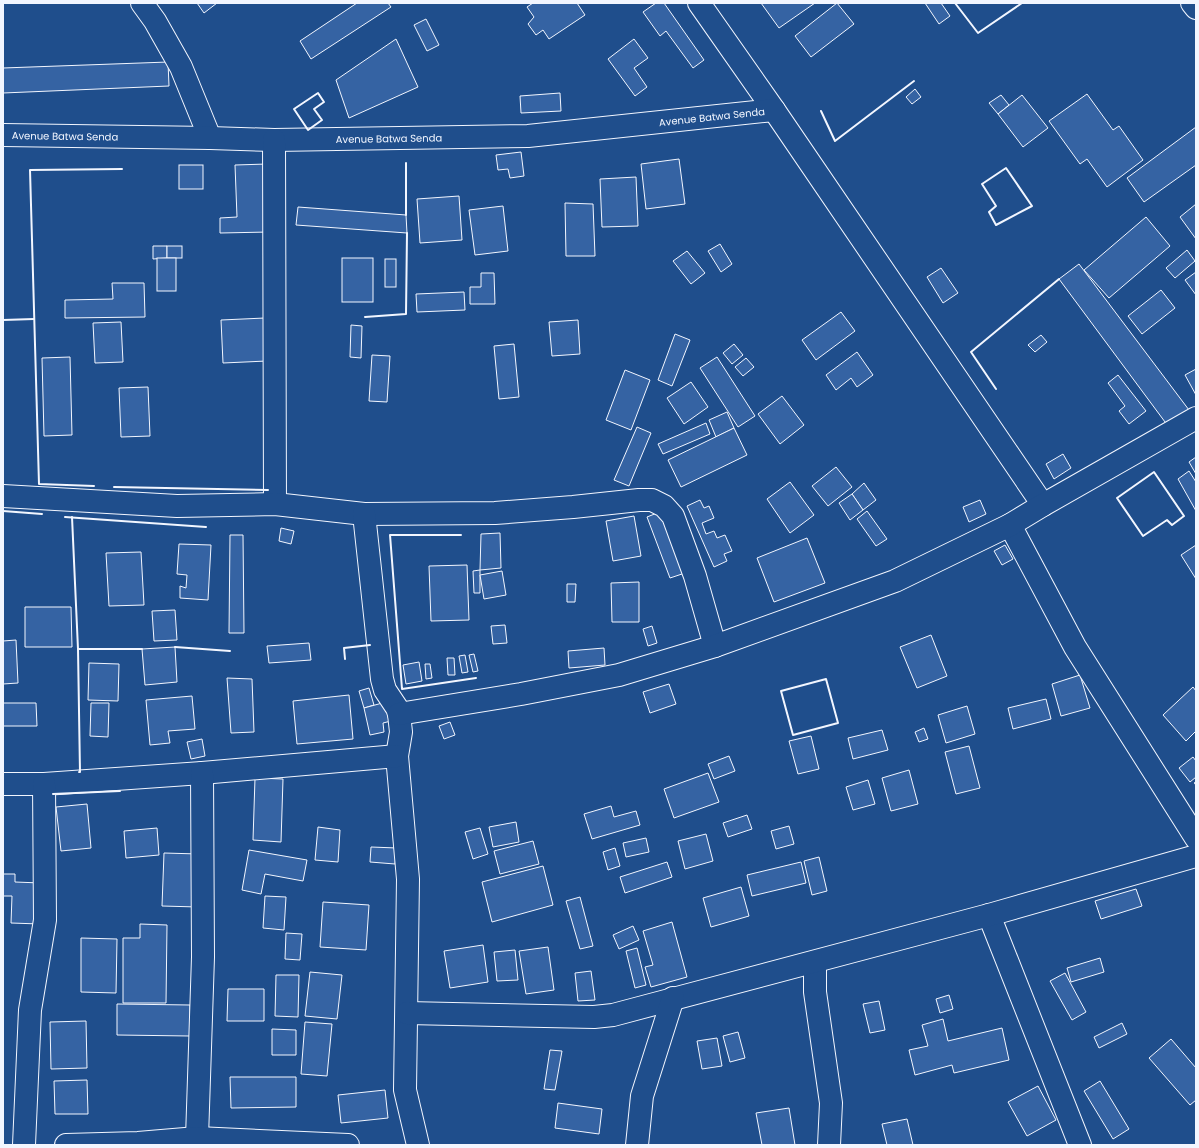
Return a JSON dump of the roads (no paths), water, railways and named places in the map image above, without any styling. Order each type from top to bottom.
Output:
[{"type":"street","points":[[142,3],[155,22],[181,67],[210,138]]},
{"type":"street","points":[[699,3],[774,110],[1043,505]]},
{"type":"street","points":[[1192,3],[1196,8]]},
{"type":"street","name":"Avenue Batwa Senda","points":[[3,135],[274,140],[528,136],[774,110]]},
{"type":"street","points":[[274,140],[275,504]]},
{"type":"street","points":[[399,714],[522,694],[619,675],[715,646],[895,581],[1010,525],[1196,418]]},
{"type":"street","points":[[3,496],[178,506],[275,504],[364,514],[495,513],[639,500],[658,502],[673,516],[695,576],[715,646]]},
{"type":"street","points":[[364,514],[382,679],[385,690],[397,708],[401,732],[397,756],[408,879],[406,1090],[418,1145]]},
{"type":"street","points":[[1010,525],[1075,647],[1196,838]]},
{"type":"street","points":[[3,784],[44,784],[202,773],[397,756]]},
{"type":"street","points":[[197,1138],[203,957],[202,773]]},
{"type":"street","points":[[24,1145],[30,1010],[45,920],[44,784]]},
{"type":"street","points":[[407,1013],[594,1017],[613,1015],[989,915],[1196,856]]},
{"type":"street","points":[[989,915],[1080,1145]]},
{"type":"street","points":[[815,962],[815,992],[831,1103],[829,1145]]},
{"type":"street","points":[[637,1145],[642,1096],[674,998]]},
{"type":"street","points":[[66,1145],[138,1144],[197,1138],[348,1145]]}]
